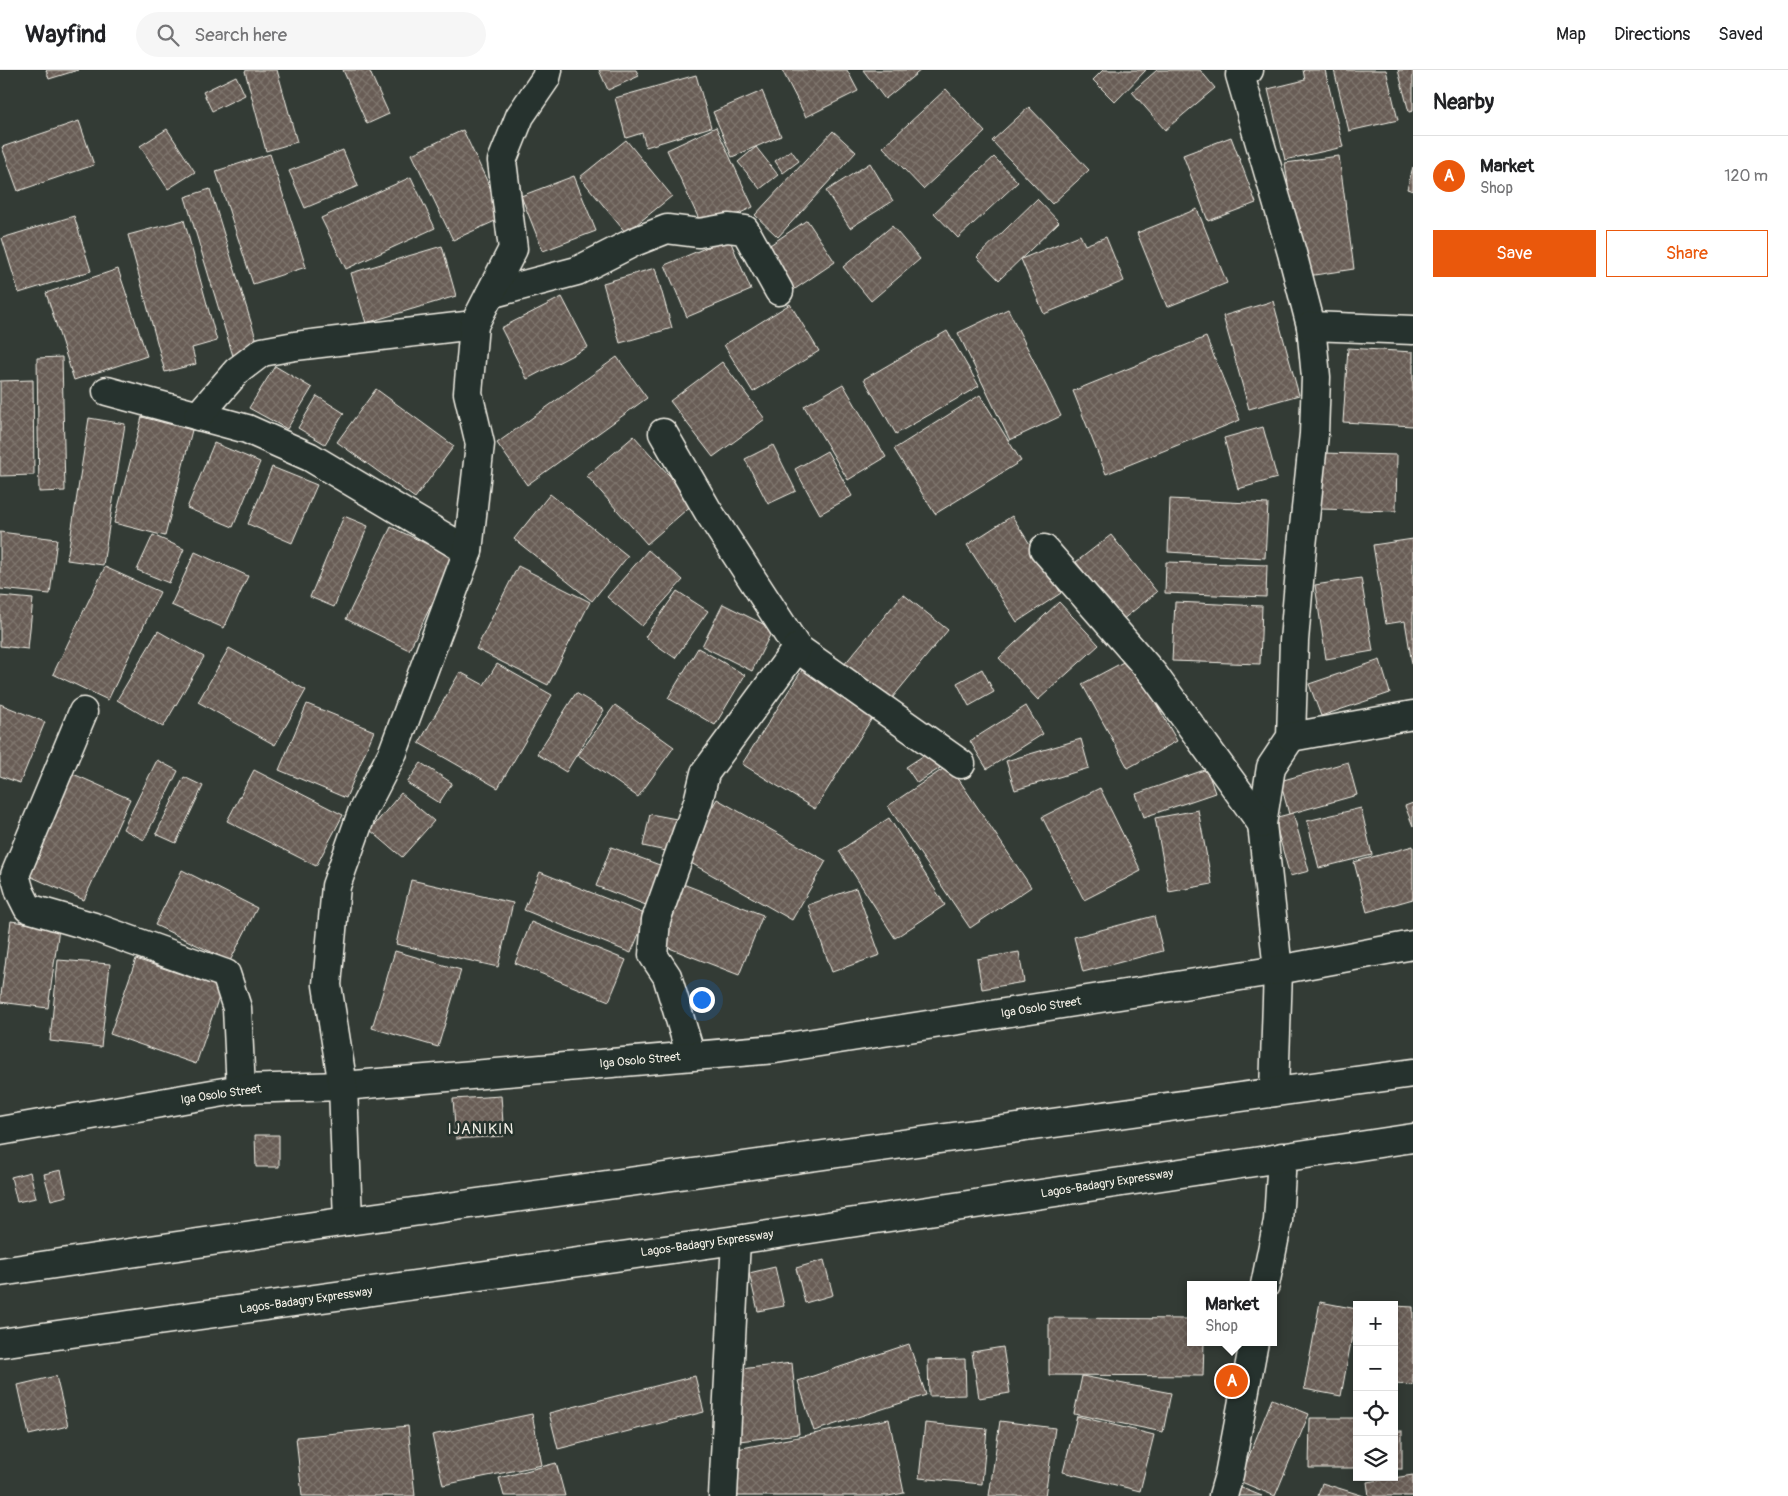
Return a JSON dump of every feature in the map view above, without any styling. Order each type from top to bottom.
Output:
[{"type":"main road","points":[[348,1221],[343,1086],[327,985],[336,886],[362,810],[393,752],[468,551],[480,444],[468,394],[474,325],[513,249],[502,161],[520,116],[546,78],[548,70]]},
{"type":"main road","points":[[1240,72],[1311,326],[1316,377],[1314,434],[1294,641],[1291,736],[1271,767],[1262,824],[1278,970],[1274,1092]]},
{"type":"main road","points":[[490,294],[576,271],[634,242],[667,229],[699,233],[728,228],[744,230],[779,291]]},
{"type":"main road","points":[[198,416],[237,371],[262,352],[295,346],[474,325]]},
{"type":"main road","points":[[1311,326],[1413,330]]},
{"type":"main road","points":[[108,391],[247,429],[310,457],[468,551]]},
{"type":"main road","points":[[663,433],[708,510],[797,648],[961,764]]},
{"type":"main road","points":[[1044,549],[1154,675],[1262,824]]},
{"type":"main road","points":[[691,1056],[668,976],[653,954],[656,920],[698,802],[705,772],[797,648]]},
{"type":"main road","points":[[83,712],[15,875],[20,892],[28,908],[94,926],[226,974],[237,1008],[241,1089]]},
{"type":"main road","points":[[1291,736],[1413,715]]},
{"type":"main road","name":"Iga Osolo Street","points":[[0,1131],[241,1089],[343,1086],[775,1049],[1278,970],[1413,945]]},
{"type":"main road","points":[[0,1272],[348,1221],[1413,1073]]},
{"type":"main road","name":"Lagos-Badagry Expressway","points":[[0,1343],[736,1240],[1413,1138]]},
{"type":"main road","points":[[1266,1281],[1278,1221],[1282,1157]]},
{"type":"main road","points":[[722,1496],[736,1240]]},
{"type":"main road","points":[[1223,1496],[1229,1475],[1253,1346]]},
{"type":"building","points":[[46,70],[78,70],[49,79]]},
{"type":"building","points":[[277,70],[297,142],[266,151],[245,71]]},
{"type":"building","points":[[343,70],[369,70],[389,114],[367,124]]},
{"type":"building","points":[[599,70],[636,70],[639,76],[608,90]]},
{"type":"building","points":[[782,70],[847,70],[858,91],[806,117]]},
{"type":"building","points":[[863,70],[921,70],[885,99]]},
{"type":"building","points":[[1103,70],[1146,70],[1115,102],[1093,80]]},
{"type":"building","points":[[1157,70],[1200,70],[1215,88],[1165,130],[1132,92]]},
{"type":"building","points":[[1303,70],[1325,70],[1343,147],[1285,160],[1268,89],[1305,80]]},
{"type":"building","points":[[1334,70],[1386,70],[1398,120],[1349,131]]},
{"type":"building","points":[[1398,70],[1413,70],[1413,111],[1409,112]]},
{"type":"building","points":[[696,75],[711,127],[646,147],[642,133],[626,138],[615,98]]},
{"type":"building","points":[[236,76],[245,95],[212,111],[203,92]]},
{"type":"building","points":[[946,89],[985,132],[923,189],[883,147]]},
{"type":"building","points":[[762,91],[781,136],[732,157],[713,112]]},
{"type":"building","points":[[1029,107],[1089,170],[1052,204],[992,141]]},
{"type":"building","points":[[79,121],[94,165],[18,191],[2,147]]},
{"type":"building","points":[[716,127],[753,207],[704,230],[667,150]]},
{"type":"building","points":[[167,129],[195,172],[168,189],[140,146]]},
{"type":"building","points":[[463,130],[504,217],[453,240],[412,154]]},
{"type":"building","points":[[833,131],[856,152],[778,237],[755,215]]},
{"type":"building","points":[[1231,137],[1256,203],[1208,221],[1183,155]]},
{"type":"building","points":[[626,140],[672,196],[626,233],[580,177]]},
{"type":"building","points":[[756,147],[778,175],[760,189],[738,162]]},
{"type":"building","points":[[343,150],[358,186],[305,208],[289,171]]},
{"type":"building","points":[[791,150],[799,161],[783,173],[775,161]]},
{"type":"building","points":[[270,154],[306,267],[253,284],[216,171]]},
{"type":"building","points":[[1339,156],[1354,269],[1301,277],[1285,163]]},
{"type":"building","points":[[994,157],[1018,182],[958,238],[934,213]]},
{"type":"building","points":[[870,163],[893,201],[850,228],[826,191]]},
{"type":"building","points":[[1413,167],[1413,191],[1407,189]]},
{"type":"building","points":[[574,176],[596,231],[543,251],[521,196]]},
{"type":"building","points":[[411,177],[435,228],[346,269],[321,218]]},
{"type":"building","points":[[210,189],[259,348],[233,356],[185,197]]},
{"type":"building","points":[[1037,199],[1059,222],[999,280],[977,257]]},
{"type":"building","points":[[1197,209],[1227,283],[1167,307],[1137,233]]},
{"type":"building","points":[[74,216],[91,271],[19,293],[2,238]]},
{"type":"building","points":[[184,220],[217,341],[192,348],[196,364],[165,372],[128,235]]},
{"type":"building","points":[[807,220],[835,262],[792,291],[764,249]]},
{"type":"building","points":[[892,226],[920,259],[871,301],[843,267]]},
{"type":"building","points":[[1080,235],[1085,245],[1106,237],[1124,281],[1044,314],[1021,259]]},
{"type":"building","points":[[729,238],[751,290],[687,317],[665,265]]},
{"type":"building","points":[[442,246],[456,296],[366,323],[351,273]]},
{"type":"building","points":[[655,268],[672,328],[620,343],[603,283]]},
{"type":"building","points":[[118,269],[147,356],[74,380],[46,293]]},
{"type":"building","points":[[562,297],[588,347],[527,379],[501,328]]},
{"type":"building","points":[[1273,301],[1299,395],[1249,409],[1223,316]]},
{"type":"building","points":[[790,304],[819,351],[753,392],[724,345]]},
{"type":"building","points":[[1008,309],[1061,416],[1010,440],[958,333]]},
{"type":"building","points":[[947,331],[979,386],[896,434],[864,379]]},
{"type":"building","points":[[1206,337],[1240,420],[1106,474],[1073,391]]},
{"type":"building","points":[[1348,348],[1413,352],[1413,426],[1343,422]]},
{"type":"building","points":[[62,357],[65,491],[39,492],[37,358]]},
{"type":"building","points":[[617,357],[647,398],[527,485],[497,443]]},
{"type":"building","points":[[722,362],[765,419],[713,457],[670,401]]},
{"type":"building","points":[[275,366],[312,388],[287,429],[249,408]]},
{"type":"building","points":[[33,380],[34,475],[0,476],[0,381]]},
{"type":"building","points":[[843,384],[886,457],[848,480],[804,406]]},
{"type":"building","points":[[376,389],[454,446],[415,498],[337,442]]},
{"type":"building","points":[[980,395],[1021,461],[935,514],[894,449]]},
{"type":"building","points":[[317,396],[344,413],[325,444],[298,428]]},
{"type":"building","points":[[142,417],[192,430],[165,536],[114,523]]},
{"type":"building","points":[[89,418],[125,424],[103,565],[67,560]]},
{"type":"building","points":[[1263,427],[1277,478],[1238,489],[1224,438]]},
{"type":"building","points":[[634,436],[694,503],[647,544],[587,476]]},
{"type":"building","points":[[214,443],[260,462],[233,527],[187,508]]},
{"type":"building","points":[[773,445],[796,491],[768,504],[745,459]]},
{"type":"building","points":[[827,451],[852,496],[820,514],[795,469]]},
{"type":"building","points":[[1322,453],[1397,455],[1396,511],[1320,509]]},
{"type":"building","points":[[272,467],[317,485],[292,543],[248,524]]},
{"type":"building","points":[[550,494],[628,556],[592,601],[514,539]]},
{"type":"building","points":[[1170,499],[1268,504],[1265,558],[1168,552]]},
{"type":"building","points":[[344,516],[368,526],[334,607],[310,597]]},
{"type":"building","points":[[1012,516],[1061,593],[1017,622],[967,545]]},
{"type":"building","points":[[391,527],[455,557],[409,650],[346,619]]},
{"type":"building","points":[[0,532],[57,539],[50,594],[0,589]]},
{"type":"building","points":[[153,535],[184,549],[169,583],[137,570]]},
{"type":"building","points":[[1111,535],[1157,592],[1122,620],[1076,562]]},
{"type":"building","points":[[1413,539],[1413,670],[1405,621],[1386,624],[1373,545]]},
{"type":"building","points":[[648,550],[683,580],[642,626],[607,597]]},
{"type":"building","points":[[195,552],[248,576],[224,628],[171,605]]},
{"type":"building","points":[[1166,562],[1267,565],[1266,597],[1165,593]]},
{"type":"building","points":[[518,566],[590,602],[548,685],[476,649]]},
{"type":"building","points":[[105,567],[160,592],[108,700],[53,674]]},
{"type":"building","points":[[1361,578],[1373,651],[1326,659],[1315,585]]},
{"type":"building","points":[[677,591],[708,611],[675,658],[645,637]]},
{"type":"building","points":[[903,594],[948,630],[888,703],[843,666]]},
{"type":"building","points":[[0,596],[33,599],[28,649],[0,646]]},
{"type":"building","points":[[1059,602],[1099,645],[1038,700],[999,658]]},
{"type":"building","points":[[1175,602],[1262,606],[1260,664],[1172,661]]},
{"type":"building","points":[[723,604],[773,629],[752,671],[702,646]]},
{"type":"building","points":[[158,631],[204,657],[163,727],[117,700]]},
{"type":"building","points":[[229,648],[306,690],[275,745],[198,702]]},
{"type":"building","points":[[698,648],[745,675],[715,725],[668,698]]},
{"type":"building","points":[[1131,658],[1177,741],[1128,768],[1082,684]]},
{"type":"building","points":[[1380,660],[1390,693],[1321,716],[1309,684]]},
{"type":"building","points":[[497,664],[552,695],[498,788],[419,743],[460,672],[484,685]]},
{"type":"building","points":[[982,669],[994,692],[969,706],[957,683]]},
{"type":"building","points":[[802,670],[874,715],[815,809],[742,764]]},
{"type":"building","points":[[576,693],[604,710],[566,772],[537,754]]},
{"type":"building","points":[[0,704],[45,722],[20,783],[0,776]]},
{"type":"building","points":[[307,704],[374,731],[346,798],[279,770]]},
{"type":"building","points":[[615,705],[674,747],[638,797],[578,755]]},
{"type":"building","points":[[1026,706],[1043,734],[987,769],[970,741]]},
{"type":"building","points":[[1081,739],[1089,768],[1015,790],[1006,761]]},
{"type":"building","points":[[929,752],[940,768],[917,783],[906,767]]},
{"type":"building","points":[[157,760],[178,771],[144,840],[123,829]]},
{"type":"building","points":[[1348,762],[1357,795],[1289,814],[1280,781]]},
{"type":"building","points":[[421,763],[452,783],[439,803],[407,783]]},
{"type":"building","points":[[949,765],[1031,887],[970,928],[888,806]]},
{"type":"building","points":[[1207,769],[1215,793],[1144,817],[1136,794]]},
{"type":"building","points":[[254,770],[343,815],[316,866],[227,821]]},
{"type":"building","points":[[71,773],[130,799],[84,900],[25,874]]},
{"type":"building","points":[[184,777],[203,786],[176,843],[156,834]]},
{"type":"building","points":[[1100,788],[1141,871],[1084,900],[1042,817]]},
{"type":"building","points":[[401,793],[434,821],[402,857],[370,830]]},
{"type":"building","points":[[717,799],[826,861],[792,920],[682,858]]},
{"type":"building","points":[[1413,803],[1413,826],[1405,806]]},
{"type":"building","points":[[1361,808],[1372,855],[1319,868],[1307,821]]},
{"type":"building","points":[[1198,810],[1212,884],[1169,892],[1155,818]]},
{"type":"building","points":[[1293,813],[1309,871],[1290,876],[1274,818]]},
{"type":"building","points":[[650,814],[682,820],[675,853],[643,846]]},
{"type":"building","points":[[889,818],[945,905],[895,938],[839,851]]},
{"type":"building","points":[[1413,846],[1413,899],[1367,912],[1354,862]]},
{"type":"building","points":[[611,847],[665,867],[651,907],[596,886]]},
{"type":"building","points":[[182,870],[257,908],[230,961],[155,925]]},
{"type":"building","points":[[540,872],[647,915],[631,953],[524,910]]},
{"type":"building","points":[[411,880],[513,903],[498,967],[396,944]]},
{"type":"building","points":[[683,884],[763,915],[739,975],[659,944]]},
{"type":"building","points":[[856,888],[880,955],[832,972],[808,905]]},
{"type":"building","points":[[1154,916],[1163,951],[1083,972],[1074,937]]},
{"type":"building","points":[[11,921],[59,928],[48,1008],[0,1002]]},
{"type":"building","points":[[531,922],[626,960],[609,1001],[515,963]]},
{"type":"building","points":[[395,951],[461,970],[438,1047],[372,1028]]},
{"type":"building","points":[[1019,952],[1024,982],[982,989],[977,959]]},
{"type":"building","points":[[136,959],[222,988],[196,1064],[110,1034]]},
{"type":"building","points":[[58,960],[110,964],[101,1047],[50,1041]]},
{"type":"building","points":[[501,1096],[504,1136],[456,1139],[453,1099]]},
{"type":"building","points":[[255,1135],[279,1135],[279,1167],[256,1167]]},
{"type":"building","points":[[61,1170],[67,1196],[51,1200],[44,1174]]},
{"type":"building","points":[[30,1172],[36,1198],[17,1202],[11,1177]]},
{"type":"building","points":[[824,1260],[833,1295],[805,1303],[796,1268]]},
{"type":"building","points":[[775,1267],[784,1306],[758,1311],[749,1273]]},
{"type":"building","points":[[1320,1302],[1353,1308],[1353,1331],[1341,1396],[1304,1389]]},
{"type":"building","points":[[1398,1306],[1413,1307],[1413,1385],[1398,1384]]},
{"type":"building","points":[[1049,1318],[1187,1319],[1187,1346],[1204,1346],[1203,1376],[1049,1375]]},
{"type":"building","points":[[909,1344],[926,1395],[814,1431],[798,1381]]},
{"type":"building","points":[[1003,1347],[1010,1393],[979,1398],[972,1352]]},
{"type":"building","points":[[965,1359],[966,1395],[929,1396],[928,1360]]},
{"type":"building","points":[[792,1363],[799,1434],[739,1441],[732,1370]]},
{"type":"building","points":[[56,1376],[68,1426],[29,1435],[18,1385]]},
{"type":"building","points":[[695,1376],[704,1412],[558,1449],[549,1413]]},
{"type":"building","points":[[1082,1376],[1171,1393],[1163,1432],[1074,1414]]},
{"type":"building","points":[[1272,1399],[1309,1414],[1275,1496],[1239,1481]]},
{"type":"building","points":[[532,1414],[542,1465],[443,1485],[432,1435]]},
{"type":"building","points":[[1077,1416],[1154,1435],[1140,1491],[1063,1472]]},
{"type":"building","points":[[1310,1418],[1353,1418],[1353,1468],[1309,1468]]},
{"type":"building","points":[[889,1419],[904,1493],[888,1496],[735,1496],[727,1451]]},
{"type":"building","points":[[1000,1421],[1055,1428],[1045,1496],[989,1496]]},
{"type":"building","points":[[925,1423],[987,1429],[982,1484],[919,1478]]},
{"type":"building","points":[[408,1426],[415,1496],[302,1496],[296,1437]]},
{"type":"building","points":[[1398,1431],[1402,1431],[1402,1469],[1398,1469]]},
{"type":"building","points":[[556,1463],[565,1496],[504,1496],[499,1478]]},
{"type":"building","points":[[1413,1475],[1413,1496],[1369,1496],[1367,1482],[1398,1481],[1398,1477]]},
{"type":"building","points":[[1322,1483],[1364,1496],[1318,1496]]},
{"type":"building","points":[[1239,1487],[1262,1496],[1235,1496]]},
{"type":"place","name":"Market","points":[[1232,1381]]},
{"type":"district","name":"IJANIKIN","points":[[481,1129]]}]
